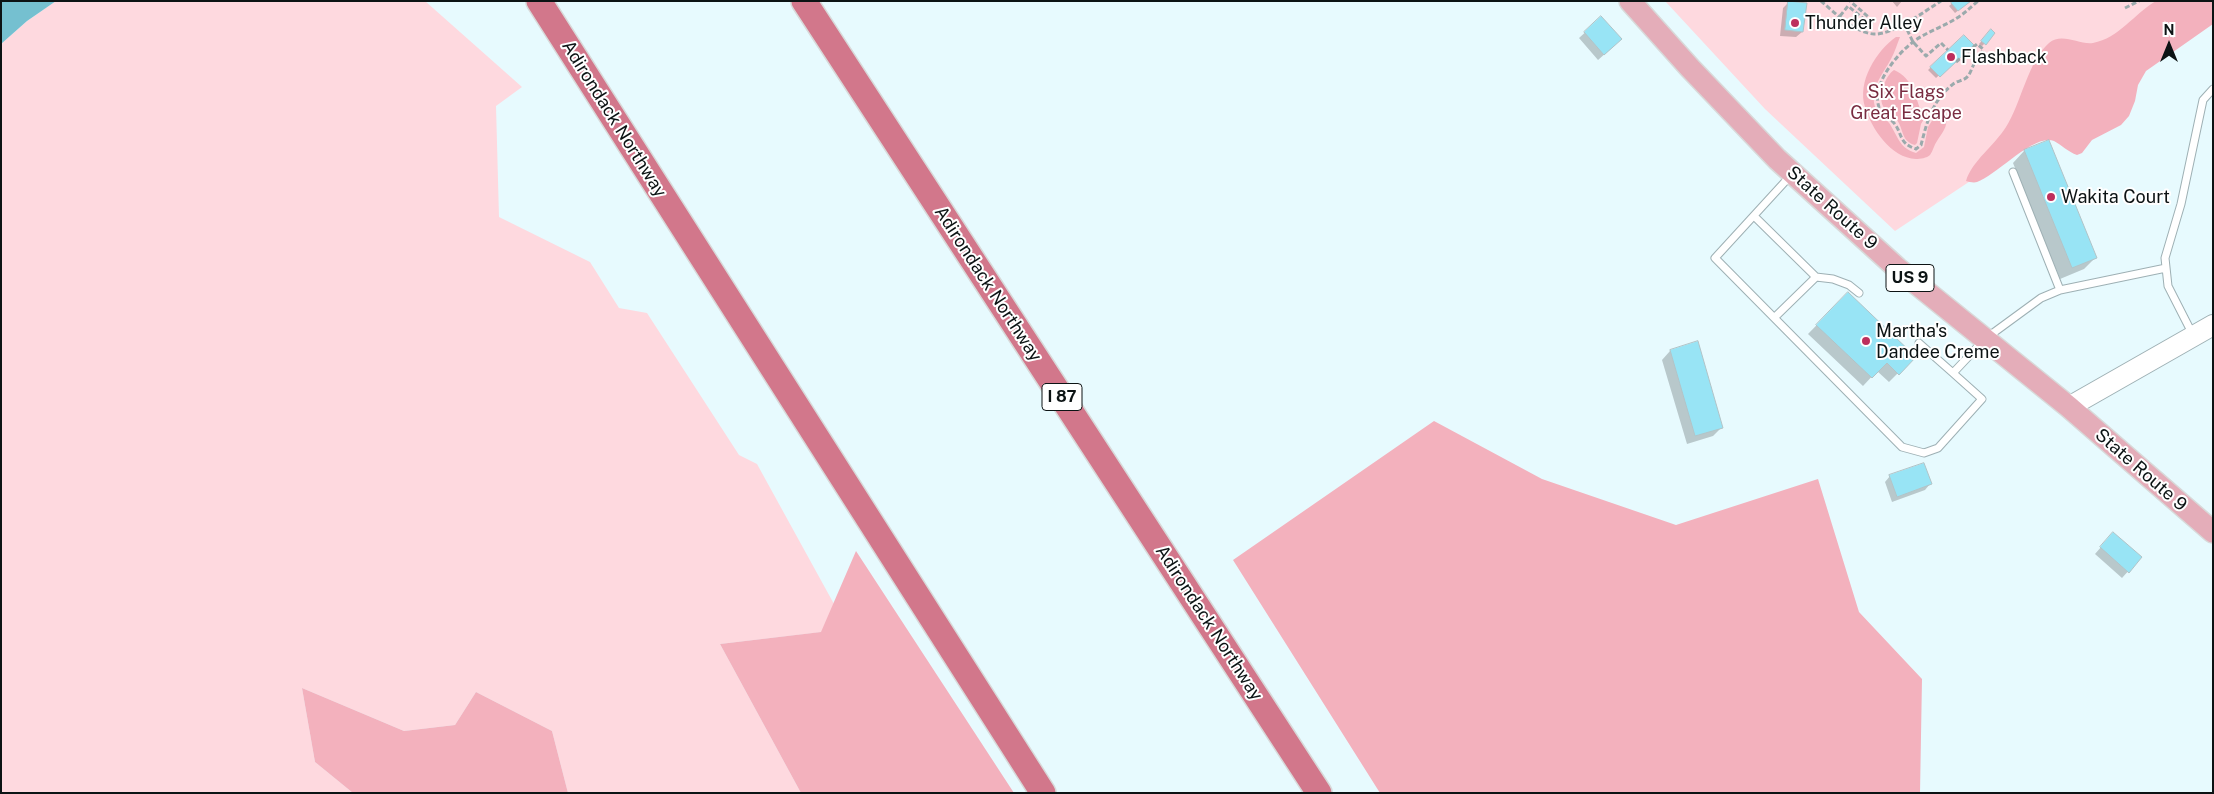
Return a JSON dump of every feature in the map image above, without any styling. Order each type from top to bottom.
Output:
[{"type":"highway","name":"Adirondack Northway","points":[[539,1],[1043,793]]},
{"type":"highway","name":"Adirondack Northway","points":[[804,1],[1320,793]]},
{"type":"main road","name":"State Route 9","points":[[1630,1],[1690,68],[1793,173],[1897,268],[2069,407],[2213,532]]},
{"type":"street","points":[[2069,407],[2213,325]]},
{"type":"lane","points":[[2193,335],[2168,286],[2165,258],[2181,204],[2203,100],[2213,89]]},
{"type":"lane","points":[[2013,172],[2060,290]]},
{"type":"lane","points":[[1793,173],[1715,258],[1902,447],[1924,453],[1938,448],[1982,399],[1919,343]]},
{"type":"lane","points":[[1754,216],[1816,277],[1833,278],[1849,285],[1859,293]]},
{"type":"lane","points":[[1953,373],[1985,339],[2016,314],[2041,298],[2060,290],[2166,268]]},
{"type":"lane","points":[[1775,318],[1816,277]]},
{"type":"path","points":[[1821,1],[1861,31],[1875,34],[1904,23],[1941,1]]},
{"type":"path","points":[[1840,16],[1848,6],[1870,24],[1873,21],[1850,1]]},
{"type":"path","points":[[1956,62],[1977,44],[1983,49],[1982,57],[1976,60],[1966,78],[1954,83],[1938,99],[1925,125],[1921,145],[1916,149],[1904,143],[1894,122],[1880,108],[1877,99],[1884,76],[1897,58],[1913,42],[1957,18],[1978,1]]},
{"type":"path","points":[[2126,8],[2139,1]]},
{"type":"path","points":[[1904,23],[1913,42],[1926,56],[1941,43],[1948,50]]},
{"type":"green space","points":[[56,1],[425,1],[522,87],[496,106],[499,217],[590,262],[619,308],[647,313],[739,455],[757,464],[834,604],[822,632],[720,644],[801,793],[568,793],[552,731],[476,692],[455,725],[404,731],[302,688],[315,762],[353,793],[1,793],[1,44],[27,21]]},
{"type":"green space","name":"Six Flags Great Escape","points":[[1665,1],[2213,1],[2213,20],[1895,231],[1765,109]]},
{"type":"green space","points":[[2156,1],[2213,1],[2213,24],[2146,71],[2138,85],[2135,101],[2129,116],[2121,125],[2092,140],[2082,153],[2077,155],[2054,141],[2046,140],[2026,149],[1985,178],[1976,182],[1966,181],[1978,160],[2006,127],[2030,71],[2049,43],[2059,39],[2088,43],[2102,40],[2119,31]]},
{"type":"green space","points":[[1896,37],[1900,37],[1875,89],[1874,102],[1877,112],[1890,124],[1900,143],[1916,153],[1924,147],[1928,127],[1935,116],[1946,117],[1944,130],[1930,155],[1923,158],[1907,157],[1890,148],[1872,124],[1865,107],[1864,87],[1870,68],[1882,50]]},
{"type":"green space","points":[[1894,70],[1906,78],[1910,84],[1924,119],[1915,145],[1907,141],[1897,120],[1883,106],[1881,97],[1883,86]]},
{"type":"green space","points":[[1434,421],[1542,479],[1676,525],[1818,479],[1859,612],[1922,679],[1920,793],[1380,793],[1233,560]]},
{"type":"green space","points":[[856,551],[1014,793],[801,793],[720,644],[821,632]]},
{"type":"green space","points":[[302,688],[404,731],[455,725],[476,692],[552,731],[568,793],[353,793],[315,762]]},
{"type":"water","points":[[1,1],[56,1],[27,21],[1,44]]},
{"type":"building","name":"Thunder Alley","points":[[1788,1],[1807,3],[1803,32],[1785,30]]},
{"type":"building","points":[[1953,1],[1971,1],[1958,11],[1951,3]]},
{"type":"building","points":[[1601,16],[1622,39],[1604,55],[1584,32]]},
{"type":"building","points":[[1991,29],[1995,33],[1986,45],[1981,41]]},
{"type":"building","name":"Flashback","points":[[1964,35],[1974,45],[1940,77],[1930,67]]},
{"type":"building","points":[[2049,140],[2097,258],[2072,268],[2024,150]]},
{"type":"building","name":"Martha's Dandee Creme","points":[[1848,292],[1916,357],[1899,375],[1887,363],[1872,378],[1816,325]]},
{"type":"building","points":[[1698,341],[1723,428],[1695,436],[1670,350]]},
{"type":"building","points":[[1924,463],[1932,484],[1897,497],[1889,475]]},
{"type":"building","points":[[2113,532],[2142,557],[2129,573],[2100,547]]},
{"type":"place","name":"Thunder Alley","points":[[1795,23]]},
{"type":"place","name":"Flashback","points":[[1951,57]]},
{"type":"place","name":"Wakita Court","points":[[2051,197]]},
{"type":"place","name":"Martha's Dandee Creme","points":[[1866,341]]}]
